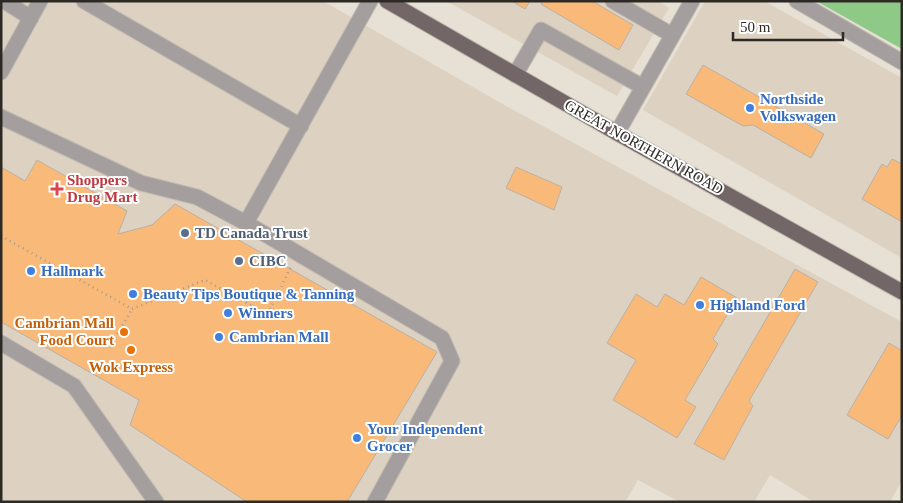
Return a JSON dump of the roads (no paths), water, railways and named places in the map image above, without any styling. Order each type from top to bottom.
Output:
[{"type":"main road","name":"GREAT NORTHERN ROAD","points":[[387,1],[617,133],[902,292]]},
{"type":"street","points":[[4,1],[31,18]]},
{"type":"street","points":[[1,72],[40,1]]},
{"type":"street","points":[[84,1],[301,126]]},
{"type":"street","points":[[246,223],[370,1]]},
{"type":"street","points":[[613,1],[672,35]]},
{"type":"street","points":[[617,133],[692,1]]},
{"type":"street","points":[[797,1],[902,62]]},
{"type":"street","points":[[515,75],[541,30],[643,87]]},
{"type":"street","points":[[1,117],[141,183],[197,197],[246,223],[442,338],[452,361],[375,502]]},
{"type":"street","points":[[1,343],[74,386],[156,502]]},
{"type":"place","name":"Northside Volkswagen","points":[[750,108]]},
{"type":"place","name":"Shoppers Drug Mart","points":[[57,189]]},
{"type":"place","name":"TD Canada Trust","points":[[185,233]]},
{"type":"place","name":"CIBC","points":[[239,261]]},
{"type":"place","name":"Hallmark","points":[[31,271]]},
{"type":"place","name":"Beauty Tips Boutique & Tanning","points":[[133,294]]},
{"type":"place","name":"Highland Ford","points":[[700,305]]},
{"type":"place","name":"Winners","points":[[228,313]]},
{"type":"place","name":"Cambrian Mall Food Court","points":[[124,332]]},
{"type":"place","name":"Cambrian Mall","points":[[219,337]]},
{"type":"place","name":"Wok Express","points":[[131,350]]},
{"type":"place","name":"Your Independent Grocer","points":[[357,438]]}]
